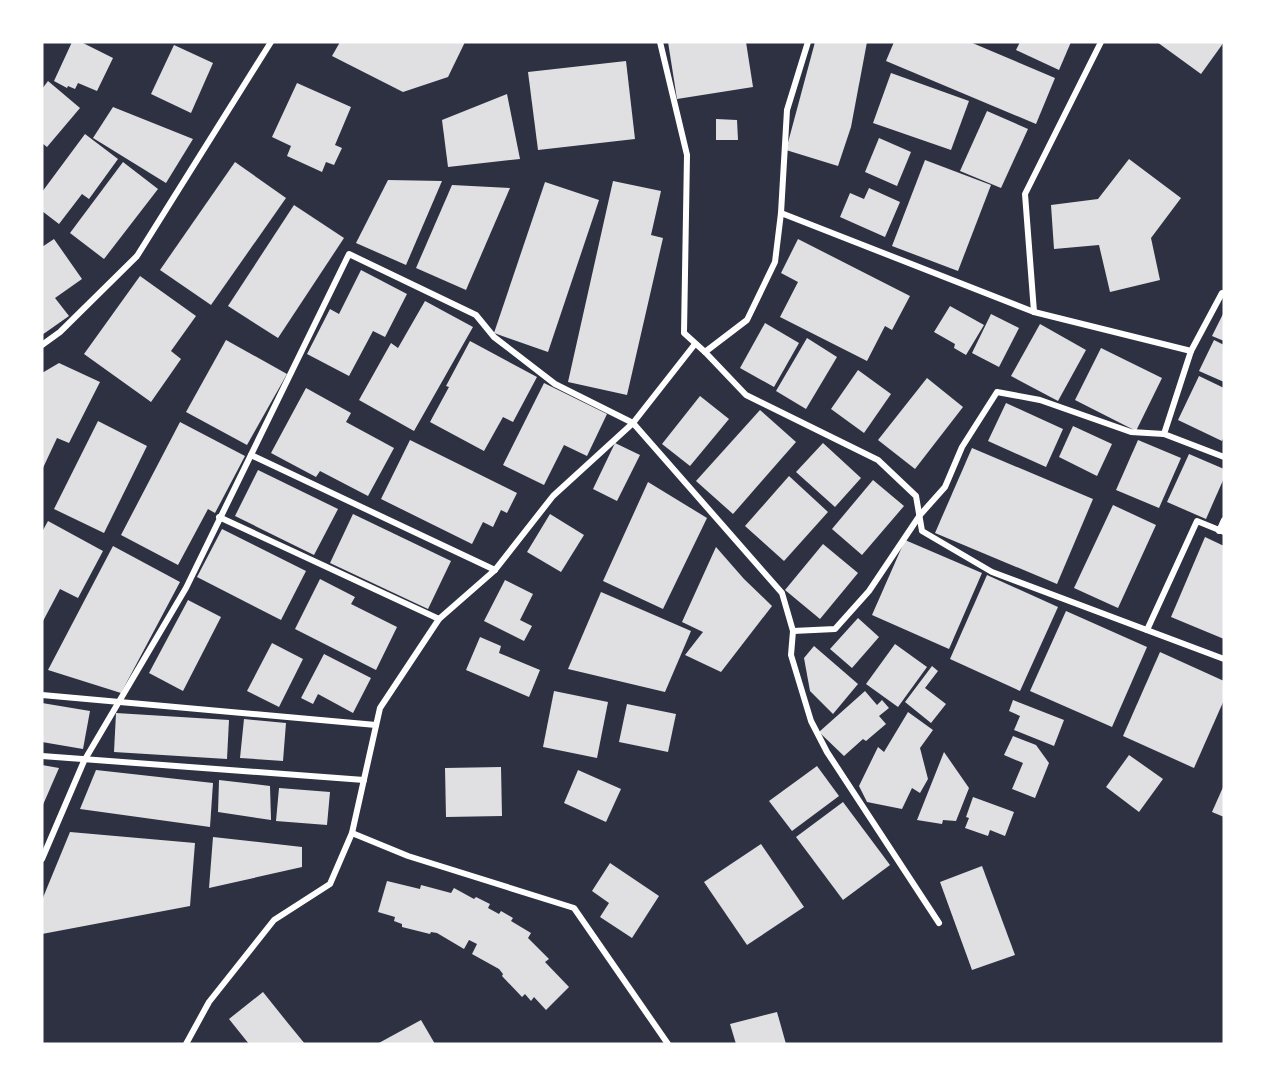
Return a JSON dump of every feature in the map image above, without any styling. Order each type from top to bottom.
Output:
[{"type":"street","points":[[42,345],[60,332],[137,256],[271,42]]},
{"type":"street","points":[[660,42],[687,155],[684,333],[746,395],[878,460],[916,496],[922,531],[992,572],[1224,659]]},
{"type":"street","points":[[705,352],[747,320],[775,261],[781,213],[787,110],[808,42]]},
{"type":"street","points":[[1034,312],[1025,194],[1101,42]]},
{"type":"street","points":[[781,213],[1034,312],[1191,351]]},
{"type":"street","points":[[42,859],[84,760],[186,588],[350,254],[476,315],[494,337],[555,384],[633,423],[782,593],[793,631],[791,655],[811,721],[827,752],[939,923]]},
{"type":"street","points":[[1164,434],[1191,351],[1223,293]]},
{"type":"street","points":[[186,1044],[209,1002],[274,920],[330,884],[352,833],[380,708],[439,620],[495,570],[553,496],[633,423],[695,344]]},
{"type":"street","points":[[793,631],[835,629],[869,591],[920,515],[945,486],[962,447],[997,392],[1040,400],[1131,432],[1164,434],[1224,457]]},
{"type":"street","points":[[251,456],[495,570]]},
{"type":"street","points":[[219,517],[439,620]]},
{"type":"street","points":[[1148,630],[1197,521],[1222,532],[1224,520]]},
{"type":"street","points":[[42,695],[376,725]]},
{"type":"street","points":[[42,756],[364,780]]},
{"type":"street","points":[[352,833],[408,856],[574,908],[668,1044]]},
{"type":"building","points":[[72,42],[81,42],[113,58],[97,91],[78,83],[75,89],[68,86],[67,88],[54,81]]},
{"type":"building","points":[[340,42],[465,42],[448,77],[403,92],[332,56]]},
{"type":"building","points":[[668,42],[746,42],[753,87],[677,99]]},
{"type":"building","points":[[815,42],[867,42],[851,127],[838,166],[786,150]]},
{"type":"building","points":[[894,42],[970,42],[1055,78],[1036,124],[886,61]]},
{"type":"building","points":[[1020,42],[1071,42],[1059,70],[1016,50]]},
{"type":"building","points":[[1157,42],[1224,42],[1201,74]]},
{"type":"building","points":[[174,45],[213,63],[191,113],[151,94]]},
{"type":"building","points":[[626,61],[635,139],[538,150],[528,72]]},
{"type":"building","points":[[891,73],[969,101],[951,150],[873,123]]},
{"type":"building","points":[[48,81],[80,108],[47,147],[42,143],[42,89]]},
{"type":"building","points":[[297,83],[351,107],[335,145],[342,148],[334,165],[326,162],[322,172],[287,156],[291,146],[272,137]]},
{"type":"building","points":[[507,94],[520,159],[448,167],[442,120]]},
{"type":"building","points":[[113,107],[193,139],[166,183],[93,138]]},
{"type":"building","points":[[987,111],[1028,129],[1001,188],[960,171]]},
{"type":"building","points":[[716,119],[737,120],[738,140],[716,140]]},
{"type":"building","points":[[85,134],[118,159],[89,199],[82,194],[59,224],[42,211],[42,192]]},
{"type":"building","points":[[879,138],[911,152],[897,186],[865,172]]},
{"type":"building","points":[[1129,159],[1181,198],[1151,238],[1160,280],[1110,292],[1099,245],[1054,249],[1051,205],[1098,199]]},
{"type":"building","points":[[925,160],[991,185],[958,271],[892,246]]},
{"type":"building","points":[[123,162],[158,189],[104,259],[70,233]]},
{"type":"building","points":[[235,162],[286,198],[211,305],[160,270]]},
{"type":"building","points":[[388,180],[442,181],[406,265],[356,243]]},
{"type":"building","points":[[613,181],[661,191],[651,235],[663,238],[627,395],[568,382]]},
{"type":"building","points":[[545,182],[599,200],[548,352],[494,333]]},
{"type":"building","points":[[452,185],[510,188],[466,290],[416,268]]},
{"type":"building","points":[[869,188],[900,202],[885,237],[840,217],[850,193],[864,199]]},
{"type":"building","points":[[294,205],[344,238],[278,338],[228,306]]},
{"type":"building","points":[[54,239],[82,279],[55,298],[69,316],[42,335],[42,247]]},
{"type":"building","points":[[798,239],[910,296],[892,330],[885,326],[867,361],[780,317],[798,282],[781,273]]},
{"type":"building","points":[[361,270],[407,294],[385,337],[373,331],[349,376],[307,354],[330,309],[339,314]]},
{"type":"building","points":[[140,276],[196,316],[171,351],[181,359],[151,402],[84,354]]},
{"type":"building","points":[[425,301],[473,327],[414,431],[359,400],[391,343],[398,348]]},
{"type":"building","points":[[950,306],[984,325],[966,355],[954,348],[955,344],[934,332]]},
{"type":"building","points":[[1224,312],[1224,341],[1212,336]]},
{"type":"building","points":[[991,314],[1019,328],[999,367],[972,353]]},
{"type":"building","points":[[765,323],[799,343],[774,387],[740,368]]},
{"type":"building","points":[[1040,324],[1086,350],[1058,401],[1011,376]]},
{"type":"building","points":[[807,338],[837,357],[806,409],[776,391]]},
{"type":"building","points":[[226,340],[287,374],[247,445],[186,412]]},
{"type":"building","points":[[1214,340],[1224,345],[1224,382],[1199,371]]},
{"type":"building","points":[[470,341],[537,377],[513,422],[503,417],[484,451],[430,422]]},
{"type":"building","points":[[1101,348],[1162,378],[1136,431],[1075,400]]},
{"type":"building","points":[[59,363],[100,382],[69,443],[57,438],[42,470],[42,373]]},
{"type":"building","points":[[858,370],[891,394],[864,433],[831,409]]},
{"type":"building","points":[[1199,376],[1224,388],[1224,436],[1222,441],[1178,420]]},
{"type":"building","points":[[927,378],[963,407],[915,469],[878,440]]},
{"type":"building","points":[[544,383],[607,414],[587,456],[564,445],[544,485],[503,465]]},
{"type":"building","points":[[306,388],[351,413],[346,422],[394,448],[368,496],[320,471],[316,477],[271,453]]},
{"type":"building","points":[[700,396],[729,419],[690,466],[662,444]]},
{"type":"building","points":[[1006,403],[1063,429],[1046,467],[988,441]]},
{"type":"building","points":[[760,410],[796,442],[733,514],[696,481]]},
{"type":"building","points":[[98,421],[147,446],[104,533],[54,509]]},
{"type":"building","points":[[180,422],[245,456],[215,513],[208,509],[178,565],[121,535]]},
{"type":"building","points":[[1073,426],[1112,444],[1097,476],[1059,457]]},
{"type":"building","points":[[410,440],[517,493],[507,513],[501,510],[493,527],[483,522],[472,544],[381,499]]},
{"type":"building","points":[[1138,440],[1181,458],[1159,508],[1116,490]]},
{"type":"building","points":[[615,443],[640,455],[617,501],[593,489]]},
{"type":"building","points":[[823,443],[861,478],[835,507],[796,472]]},
{"type":"building","points":[[972,448],[1093,499],[1057,584],[935,533]]},
{"type":"building","points":[[1189,454],[1224,469],[1224,478],[1206,519],[1167,502]]},
{"type":"building","points":[[258,470],[338,509],[314,555],[235,516]]},
{"type":"building","points":[[789,476],[828,512],[784,561],[745,526]]},
{"type":"building","points":[[873,480],[904,506],[862,555],[832,529]]},
{"type":"building","points":[[648,482],[707,518],[663,609],[603,581]]},
{"type":"building","points":[[1113,505],[1156,525],[1118,608],[1074,588]]},
{"type":"building","points":[[353,514],[451,561],[428,609],[330,563]]},
{"type":"building","points":[[550,514],[584,535],[561,572],[527,552]]},
{"type":"building","points":[[48,521],[103,551],[78,598],[60,589],[42,623],[42,532]]},
{"type":"building","points":[[222,529],[306,571],[281,620],[197,577]]},
{"type":"building","points":[[1205,537],[1224,546],[1224,639],[1171,617]]},
{"type":"building","points":[[905,540],[982,573],[949,649],[872,615]]},
{"type":"building","points":[[823,544],[858,573],[820,619],[785,590]]},
{"type":"building","points":[[113,546],[180,582],[121,693],[48,670]]},
{"type":"building","points":[[716,547],[772,606],[721,672],[685,655],[703,632],[682,622]]},
{"type":"building","points":[[987,575],[1058,607],[1020,691],[950,659]]},
{"type":"building","points":[[320,579],[355,597],[351,604],[397,627],[376,670],[295,629]]},
{"type":"building","points":[[505,580],[533,594],[520,620],[532,626],[524,641],[484,621]]},
{"type":"building","points":[[601,592],[691,631],[665,692],[568,669]]},
{"type":"building","points":[[188,600],[221,617],[183,691],[149,673]]},
{"type":"building","points":[[1066,611],[1147,647],[1112,727],[1030,691]]},
{"type":"building","points":[[858,618],[879,637],[852,668],[830,649]]},
{"type":"building","points":[[480,637],[501,646],[499,653],[540,670],[529,697],[466,670]]},
{"type":"building","points":[[272,643],[303,659],[279,707],[247,691]]},
{"type":"building","points":[[895,644],[927,667],[898,707],[866,684]]},
{"type":"building","points":[[814,646],[858,684],[833,714],[810,691],[804,658]]},
{"type":"building","points":[[1160,652],[1224,681],[1224,700],[1194,768],[1123,736]]},
{"type":"building","points":[[324,654],[371,678],[353,713],[318,694],[313,704],[301,698]]},
{"type":"building","points":[[932,666],[938,671],[925,688],[946,704],[931,723],[905,702]]},
{"type":"building","points":[[554,691],[608,702],[597,758],[543,747]]},
{"type":"building","points":[[865,691],[877,705],[882,700],[889,708],[879,716],[886,724],[866,741],[863,739],[844,756],[819,732]]},
{"type":"building","points":[[1013,700],[1064,720],[1054,746],[1014,730],[1020,716],[1009,711]]},
{"type":"building","points":[[42,703],[90,711],[83,749],[42,742]]},
{"type":"building","points":[[627,704],[676,714],[668,752],[619,742]]},
{"type":"building","points":[[908,712],[933,730],[920,748],[928,779],[920,793],[912,788],[902,809],[867,802],[859,786],[878,747],[884,752]]},
{"type":"building","points":[[116,713],[229,720],[227,759],[114,752]]},
{"type":"building","points":[[244,719],[286,723],[283,761],[240,758]]},
{"type":"building","points":[[1013,736],[1036,745],[1049,763],[1035,798],[1012,789],[1023,763],[1004,755]]},
{"type":"building","points":[[944,752],[969,788],[956,821],[943,820],[942,824],[917,820]]},
{"type":"building","points":[[1129,755],[1163,779],[1139,812],[1106,787]]},
{"type":"building","points":[[42,765],[59,768],[42,807]]},
{"type":"building","points":[[817,766],[839,796],[792,831],[769,801]]},
{"type":"building","points":[[501,767],[502,816],[446,817],[445,768]]},
{"type":"building","points":[[96,770],[213,783],[210,827],[80,809]]},
{"type":"building","points":[[578,770],[621,789],[606,822],[564,803]]},
{"type":"building","points":[[219,780],[270,786],[271,820],[218,812]]},
{"type":"building","points":[[1224,785],[1224,817],[1212,812]]},
{"type":"building","points":[[279,788],[330,792],[327,825],[276,821]]},
{"type":"building","points":[[973,797],[1014,812],[1005,836],[990,830],[988,836],[965,828]]},
{"type":"building","points":[[843,802],[890,865],[843,900],[796,837]]},
{"type":"building","points":[[70,832],[195,843],[190,906],[42,934],[42,900]]},
{"type":"building","points":[[213,837],[302,847],[302,867],[209,888]]},
{"type":"building","points":[[761,844],[804,907],[747,945],[704,882]]},
{"type":"building","points":[[610,863],[659,896],[632,938],[600,917],[609,903],[592,891]]},
{"type":"building","points":[[982,866],[1015,955],[972,970],[940,882]]},
{"type":"building","points":[[387,881],[420,889],[421,885],[451,893],[454,888],[474,899],[476,897],[490,904],[488,908],[499,914],[501,911],[513,918],[511,921],[531,933],[528,938],[549,959],[545,962],[569,987],[546,1010],[534,997],[531,1001],[525,994],[522,997],[502,976],[499,969],[472,954],[477,944],[469,940],[464,949],[437,933],[431,932],[430,934],[402,927],[402,924],[394,921],[395,917],[378,912]]},
{"type":"building","points":[[263,992],[305,1044],[249,1044],[229,1019]]},
{"type":"building","points":[[777,1012],[786,1044],[736,1044],[730,1024]]},
{"type":"building","points":[[421,1020],[435,1044],[377,1044]]}]
